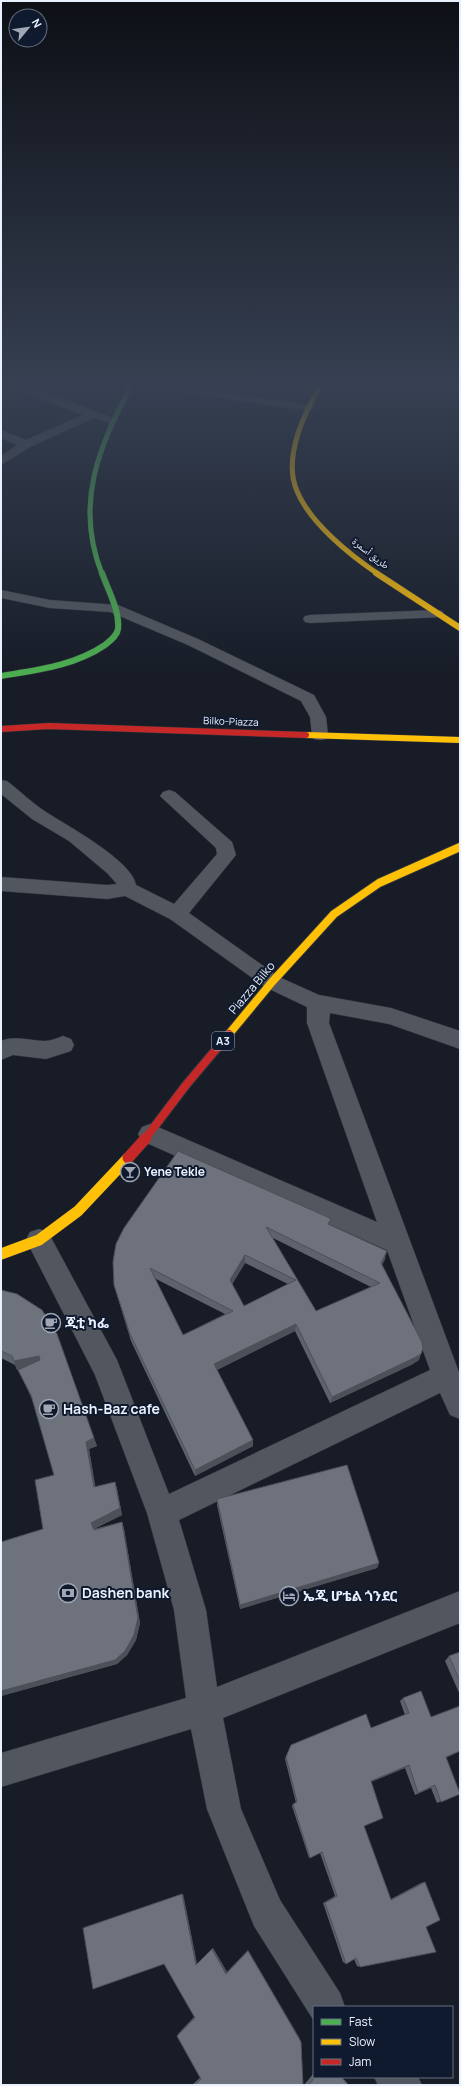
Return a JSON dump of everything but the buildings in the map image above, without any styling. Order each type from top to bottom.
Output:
[{"type":"street","points":[[1,676],[58,666],[85,656],[102,647],[116,635],[119,622],[113,608],[109,590],[98,564],[89,505],[92,481]]},
{"type":"street","name":"طريق أسمرة","points":[[295,481],[298,494],[316,520],[345,547],[400,590],[460,628]]},
{"type":"street","points":[[1,594],[50,604],[113,608],[193,642],[308,698],[318,717],[320,735]]},
{"type":"street","points":[[310,619],[350,616],[437,614]]},
{"type":"street","name":"Bilko-Piazza","points":[[1,729],[49,726],[460,740]]},
{"type":"street","points":[[1,784],[38,815],[76,837],[114,868],[126,880],[127,889]]},
{"type":"street","points":[[169,796],[225,846],[227,855],[177,914]]},
{"type":"street","name":"Piazza Bilko","points":[[1,1254],[38,1240],[78,1210],[150,1134],[186,1085],[272,982],[334,914],[379,883],[460,847]]},
{"type":"street","points":[[1,884],[107,892],[127,889],[177,914],[272,982],[316,1002],[391,1016],[460,1040]]},
{"type":"street","points":[[316,1002],[319,1010],[318,1023],[446,1376],[460,1405]]},
{"type":"street","points":[[1,1051],[11,1046],[46,1050],[63,1045]]},
{"type":"street","points":[[150,1134],[398,1243]]},
{"type":"street","points":[[38,1240],[107,1369],[162,1513],[190,1610],[204,1709],[224,1809],[267,1913],[325,2006]]},
{"type":"street","points":[[162,1513],[446,1376]]},
{"type":"street","points":[[1,1770],[204,1709],[460,1606]]},
{"type":"traffic: fast","points":[[1,676],[43,669],[70,662],[96,651],[116,635],[118,620],[112,599],[96,557],[90,524],[89,503],[92,481]]},
{"type":"traffic: slow","points":[[294,481],[299,496],[312,515],[329,534],[349,552],[394,586],[460,628]]},
{"type":"traffic: slow","points":[[306,735],[460,740]]},
{"type":"traffic: slow","points":[[229,1034],[272,982],[334,914],[379,883],[460,847]]},
{"type":"traffic: slow","points":[[1,1254],[39,1240],[78,1211],[128,1158]]},
{"type":"traffic: jam","points":[[1,729],[49,726],[306,735]]},
{"type":"traffic: jam","points":[[128,1158],[150,1134],[186,1085],[229,1034]]},
{"type":"place","name":"Yene Tekle","points":[[130,1172]]},
{"type":"place","name":"ጂቲ ካፌ","points":[[51,1323]]},
{"type":"place","name":"Hash-Baz cafe","points":[[49,1409]]},
{"type":"place","name":"Dashen bank","points":[[68,1593]]},
{"type":"place","name":"ኤጂ ሆቴል ጎንደር","points":[[289,1596]]}]
